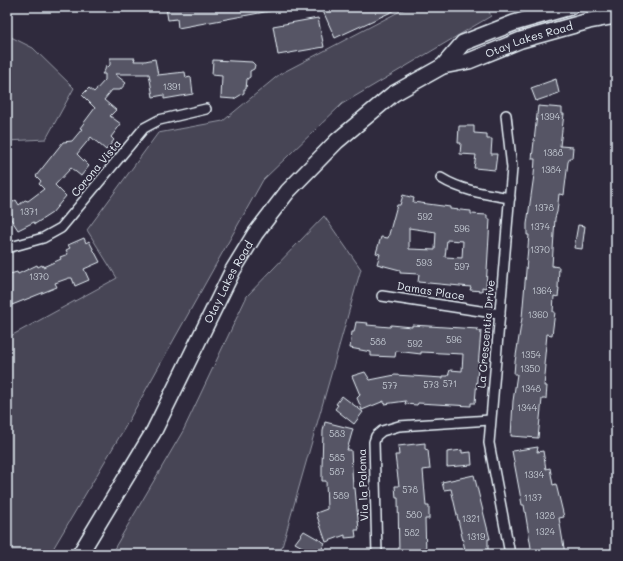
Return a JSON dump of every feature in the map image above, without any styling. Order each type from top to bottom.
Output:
[{"type":"main road","name":"Otay Lakes Road","points":[[443,66],[463,43],[514,23],[570,7]]},
{"type":"main road","name":"Otay Lakes Road","points":[[80,554],[154,431],[233,270],[255,234],[288,191],[337,141],[393,94],[443,66],[469,60],[521,40],[589,21],[616,16]]},
{"type":"street","name":"Corona Vista","points":[[7,248],[43,238],[61,228],[144,128],[159,120],[206,109]]},
{"type":"street","name":"La Crescentia Drive","points":[[506,115],[513,161],[489,443],[510,554]]},
{"type":"street","points":[[441,178],[454,186],[483,194],[510,198]]},
{"type":"street","name":"Damas Place","points":[[382,296],[500,314]]},
{"type":"street","name":"Via la Paloma","points":[[377,554],[374,442],[376,436],[382,431],[399,426],[490,420]]},
{"type":"shaded area","points":[[408,7],[487,7],[491,16],[342,104],[263,180],[124,429],[50,554],[7,554],[7,338],[117,278],[87,230],[158,133],[223,121],[280,74]]},
{"type":"shaded area","points":[[7,35],[33,48],[74,88],[46,139],[7,141]]},
{"type":"shaded area","points":[[324,216],[361,269],[280,554],[111,554],[183,431],[247,296]]},
{"type":"building","points":[[269,7],[270,11],[178,28],[177,19],[168,20],[166,8]]},
{"type":"building","points":[[332,7],[402,7],[335,38],[323,11]]},
{"type":"building","points":[[318,18],[324,47],[278,55],[273,26]]},
{"type":"building","points":[[110,58],[135,58],[134,61],[155,59],[158,75],[185,72],[186,78],[191,77],[193,94],[164,99],[164,95],[153,97],[149,74],[115,74],[126,83],[120,90],[112,90],[104,100],[116,110],[110,116],[121,124],[111,137],[114,140],[106,150],[91,137],[77,154],[89,166],[81,176],[71,168],[55,185],[66,196],[52,213],[35,224],[34,222],[18,230],[9,216],[12,214],[7,206],[16,200],[19,205],[25,200],[28,201],[44,189],[39,184],[41,181],[36,176],[63,142],[72,141],[82,129],[80,128],[95,108],[82,95],[89,88],[94,92],[105,80],[105,74],[102,74],[106,65],[108,67],[110,65]]},
{"type":"building","points":[[213,60],[252,62],[255,65],[254,69],[250,71],[250,77],[247,79],[244,93],[234,99],[221,98],[222,76],[212,75]]},
{"type":"building","points":[[556,79],[559,93],[536,101],[531,88]]},
{"type":"building","points":[[538,106],[562,108],[562,114],[564,114],[560,146],[573,147],[572,158],[570,158],[568,162],[564,195],[559,194],[555,218],[552,266],[559,267],[559,288],[558,297],[554,296],[553,312],[555,312],[552,335],[547,334],[544,365],[546,365],[544,386],[547,386],[546,399],[542,399],[538,438],[511,436],[513,401],[517,374],[514,374],[522,318],[529,235],[527,235],[527,224],[534,175],[535,159],[532,159]]},
{"type":"building","points":[[459,126],[474,126],[474,133],[487,134],[487,139],[492,139],[491,154],[497,154],[495,170],[474,168],[476,155],[460,154],[461,143],[458,143]]},
{"type":"building","points":[[403,195],[414,198],[413,202],[450,207],[450,209],[471,211],[471,214],[487,215],[487,219],[490,219],[486,288],[482,287],[482,291],[470,290],[471,287],[418,282],[419,274],[400,273],[400,270],[377,264],[380,254],[376,253],[381,237],[388,238],[397,205],[400,205]],"holes":[[[409,228],[436,232],[435,250],[409,249]],[[447,240],[463,241],[462,258],[445,257]]]},
{"type":"building","points":[[578,225],[585,226],[582,249],[574,248]]},
{"type":"building","points":[[84,238],[86,243],[89,241],[100,262],[84,269],[89,280],[75,286],[72,278],[69,278],[55,283],[57,287],[7,307],[7,275],[17,272],[18,274],[37,265],[38,267],[42,265],[43,267],[61,259],[60,257],[68,254],[66,250],[70,248],[68,245]]},
{"type":"building","points":[[356,322],[368,323],[367,325],[390,327],[391,325],[412,327],[412,325],[478,329],[477,331],[481,331],[475,403],[471,403],[471,406],[418,403],[417,405],[405,404],[406,401],[384,404],[384,401],[362,410],[357,398],[360,395],[352,376],[365,372],[370,380],[395,375],[443,378],[443,376],[448,376],[450,370],[462,371],[463,354],[421,352],[421,354],[396,351],[395,357],[371,356],[371,352],[350,348],[352,332],[354,332]]},
{"type":"building","points":[[342,396],[363,412],[354,424],[335,409],[338,405],[336,404]]},
{"type":"building","points":[[325,422],[353,429],[347,450],[351,450],[353,488],[355,488],[359,530],[355,530],[356,537],[345,538],[345,535],[326,542],[316,513],[327,509],[326,481],[322,481],[323,431]]},
{"type":"building","points":[[425,443],[425,449],[428,450],[430,469],[423,470],[426,506],[429,506],[429,519],[425,519],[426,554],[399,554],[398,498],[396,498],[395,486],[399,486],[395,455],[399,455],[398,446]]},
{"type":"building","points":[[538,447],[537,452],[543,451],[546,469],[550,468],[553,485],[556,484],[564,517],[559,518],[565,554],[532,554],[524,505],[522,505],[512,451]]},
{"type":"building","points":[[462,450],[462,453],[471,452],[472,465],[447,467],[447,452]]},
{"type":"building","points":[[474,475],[490,539],[488,539],[488,554],[466,554],[451,489],[444,490],[442,482]]},
{"type":"building","points":[[304,531],[325,543],[319,554],[315,554],[295,543]]}]
